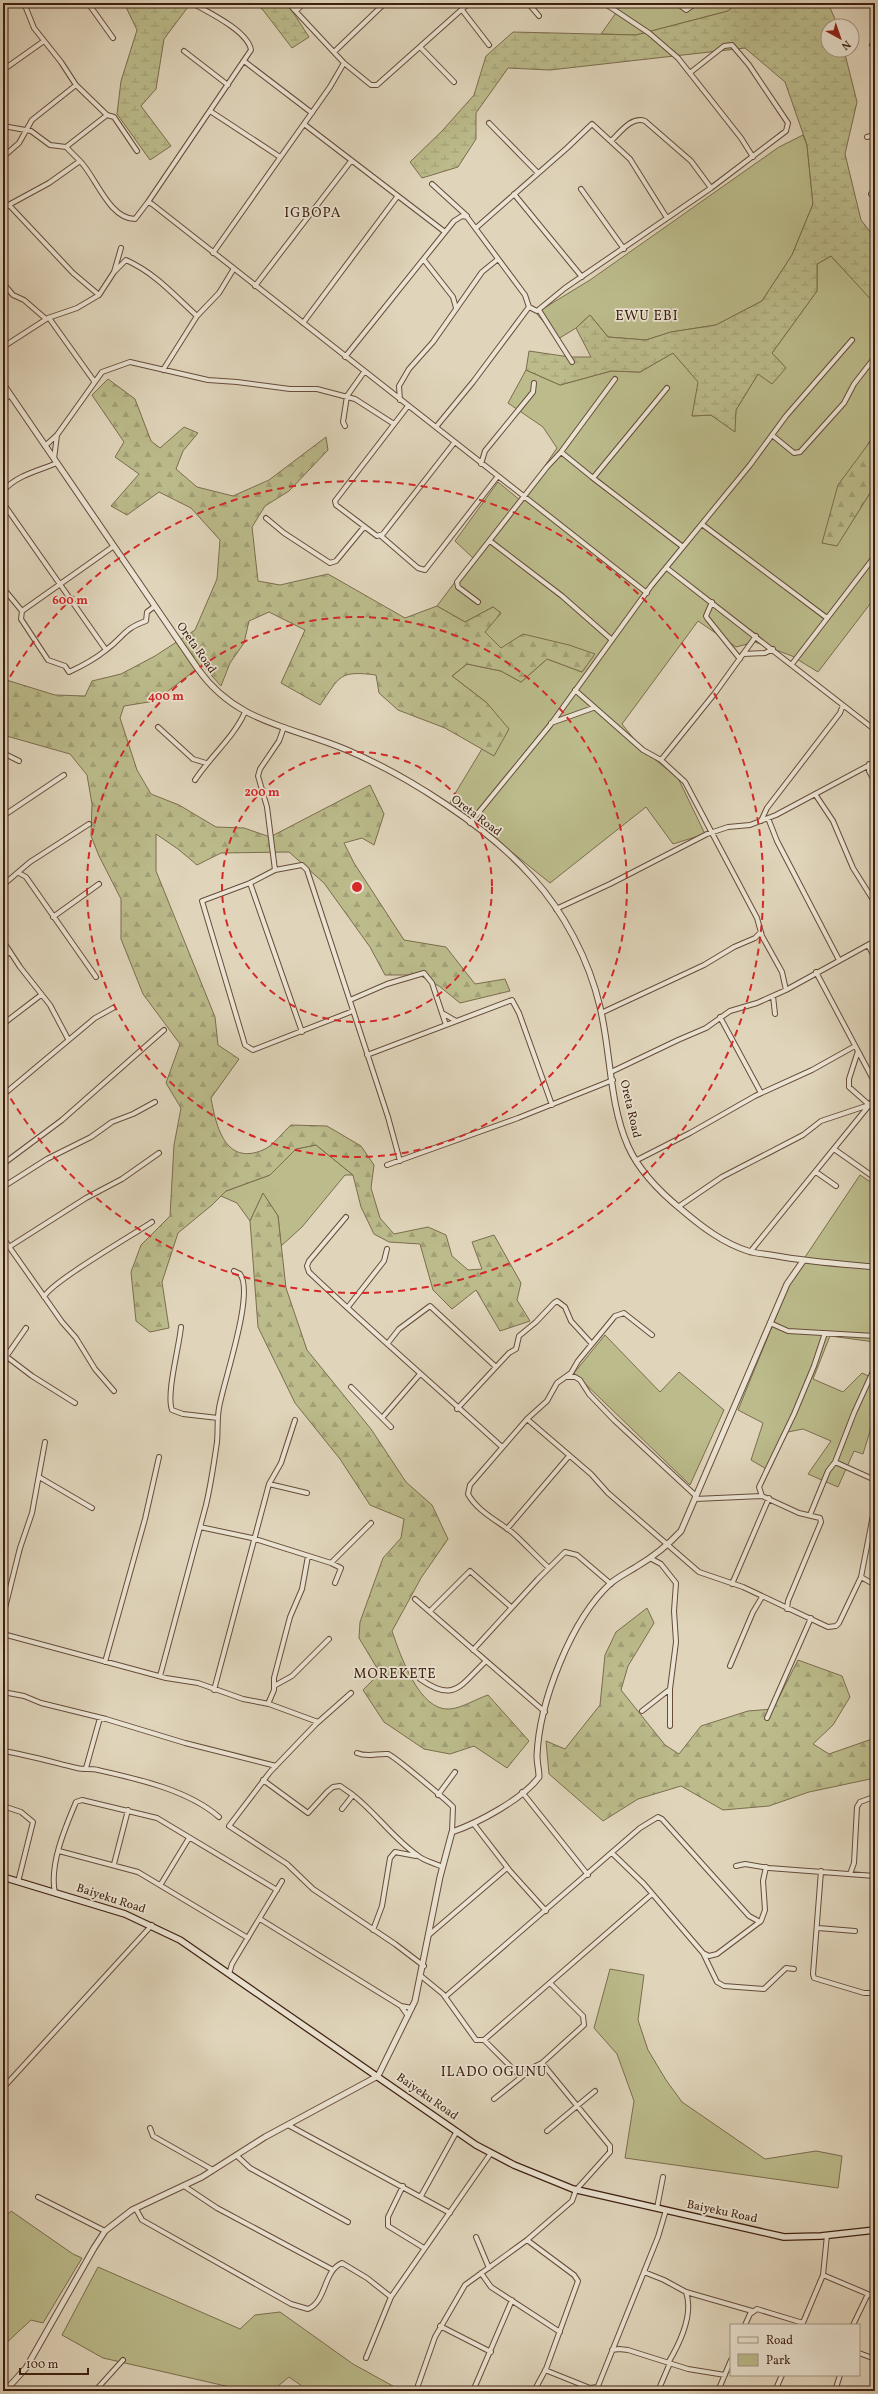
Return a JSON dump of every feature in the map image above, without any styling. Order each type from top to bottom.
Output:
[{"type":"main road","name":"Baiyeku Road","points":[[3,1877],[125,1914],[152,1925],[180,1940],[457,2132],[491,2153],[556,2184],[576,2190],[784,2237],[827,2235],[875,2230]]},
{"type":"street","points":[[24,3],[34,28],[76,85],[107,115],[114,117],[137,151]]},
{"type":"street","points":[[88,3],[113,38]]},
{"type":"street","points":[[66,146],[88,168],[102,196],[123,216],[135,219],[251,50],[248,41],[212,12],[192,3]]},
{"type":"street","points":[[288,3],[344,63],[371,85],[377,85],[421,48],[469,3]]},
{"type":"street","points":[[296,10],[304,3]]},
{"type":"street","points":[[334,52],[385,3]]},
{"type":"street","points":[[528,3],[539,16]]},
{"type":"street","points":[[604,3],[661,42],[691,72],[753,157]]},
{"type":"street","points":[[677,3],[686,10],[696,3]]},
{"type":"street","points":[[462,10],[489,45]]},
{"type":"street","points":[[3,70],[44,41]]},
{"type":"street","points":[[432,184],[467,217],[476,228],[525,295],[529,307],[534,311],[539,310],[582,276],[624,249],[711,188],[786,131],[788,123],[749,65],[732,45],[728,44],[702,61],[691,72]]},
{"type":"street","points":[[421,48],[454,82]]},
{"type":"street","points":[[184,51],[228,85]]},
{"type":"street","points":[[244,61],[312,113]]},
{"type":"street","points":[[213,253],[330,87],[344,63]]},
{"type":"street","points":[[3,158],[19,143],[37,116],[76,85]]},
{"type":"street","points":[[210,111],[280,157]]},
{"type":"street","points":[[3,126],[27,129],[50,145],[66,146],[107,115]]},
{"type":"street","points":[[611,141],[633,121],[644,121],[691,161],[711,188]]},
{"type":"street","points":[[489,123],[538,174]]},
{"type":"street","points":[[304,124],[397,197],[445,232]]},
{"type":"street","points":[[476,228],[592,124],[630,159],[667,218]]},
{"type":"street","points":[[867,137],[875,135]]},
{"type":"street","points":[[3,208],[49,183],[80,161]]},
{"type":"street","points":[[255,286],[352,161]]},
{"type":"street","points":[[581,189],[624,249]]},
{"type":"street","points":[[514,194],[582,276]]},
{"type":"street","points":[[302,322],[397,197]]},
{"type":"street","points":[[148,202],[647,593]]},
{"type":"street","points":[[9,205],[73,273],[99,295]]},
{"type":"street","points":[[345,357],[445,232],[458,218],[467,217]]},
{"type":"street","points":[[114,272],[121,248]]},
{"type":"street","points":[[391,392],[399,386],[409,369],[433,342],[482,272],[498,259]]},
{"type":"street","points":[[3,347],[47,319],[77,308],[99,295],[114,272],[126,260],[136,264],[171,290],[197,316]]},
{"type":"street","points":[[424,260],[453,297],[456,309]]},
{"type":"street","points":[[164,370],[197,316],[219,293],[233,270]]},
{"type":"street","points":[[3,283],[13,295],[24,300],[47,319],[94,381]]},
{"type":"street","points":[[436,427],[473,382],[529,307]]},
{"type":"street","points":[[539,310],[572,362]]},
{"type":"street","points":[[470,823],[551,724],[647,593],[703,525],[772,435],[852,340]]},
{"type":"street","points":[[772,435],[794,453],[800,452],[844,403],[854,384],[875,357]]},
{"type":"street","points":[[45,446],[57,435],[94,381],[102,372],[126,362],[140,363],[202,379],[290,389],[317,389],[347,396],[362,402],[394,424]]},
{"type":"street","points":[[345,426],[343,422],[347,396],[364,372]]},
{"type":"street","points":[[478,602],[456,584],[524,496],[561,452],[616,379]]},
{"type":"street","points":[[481,464],[485,451],[533,392],[534,383]]},
{"type":"street","name":"Oreta Road","points":[[3,384],[210,686],[221,696],[245,712],[346,750],[405,779],[470,823],[533,877],[556,909],[577,943],[591,977],[601,1013],[619,1117],[628,1147],[646,1174],[678,1207],[700,1225],[726,1242],[750,1252],[802,1261],[875,1267]]},
{"type":"street","points":[[399,386],[400,400]]},
{"type":"street","points":[[593,478],[667,388]]},
{"type":"street","points":[[3,401],[10,395]]},
{"type":"street","points":[[408,406],[335,501],[336,505],[364,527],[372,533],[381,536],[418,568],[425,570],[498,476]]},
{"type":"street","points":[[3,492],[8,485],[23,476],[56,461],[57,435]]},
{"type":"street","points":[[381,536],[454,443]]},
{"type":"street","points":[[561,452],[683,548]]},
{"type":"street","points":[[3,485],[8,485]]},
{"type":"street","points":[[3,503],[38,556],[61,584],[106,650]]},
{"type":"street","points":[[266,518],[284,533],[330,563],[336,561],[364,527]]},
{"type":"street","points":[[703,525],[827,618]]},
{"type":"street","points":[[357,537],[372,533]]},
{"type":"street","points":[[490,541],[562,596],[612,640]]},
{"type":"street","points":[[114,546],[22,612],[21,619],[48,660],[65,666],[69,672],[82,667],[106,650],[130,627],[146,622],[147,612],[155,606]]},
{"type":"street","points":[[792,664],[875,556]]},
{"type":"street","points":[[668,569],[773,649],[875,730]]},
{"type":"street","points":[[3,588],[22,612]]},
{"type":"street","points":[[3,597],[7,593]]},
{"type":"street","points":[[712,602],[706,616],[740,658]]},
{"type":"street","points":[[661,760],[756,636]]},
{"type":"street","points":[[743,654],[765,653],[773,649]]},
{"type":"street","points":[[576,690],[593,708],[643,750],[661,760],[685,782],[761,927],[760,932],[755,938],[734,947],[704,965],[601,1013]]},
{"type":"street","points":[[761,821],[767,808],[840,713],[843,705]]},
{"type":"street","points":[[551,724],[593,708]]},
{"type":"street","points":[[195,780],[206,763],[239,725],[245,712]]},
{"type":"street","points":[[558,714],[565,719]]},
{"type":"street","points":[[158,727],[193,758],[206,763]]},
{"type":"street","points":[[275,870],[267,807],[258,776],[260,769],[279,741],[284,727]]},
{"type":"street","points":[[3,753],[19,761]]},
{"type":"street","points":[[556,909],[610,884],[710,832],[761,821],[768,818],[875,762]]},
{"type":"street","points":[[869,764],[869,771]]},
{"type":"street","points":[[864,767],[869,771],[875,782]]},
{"type":"street","points":[[3,816],[64,775]]},
{"type":"street","points":[[815,794],[830,816],[853,868],[875,903]]},
{"type":"street","points":[[768,818],[777,841],[839,960]]},
{"type":"street","points":[[3,885],[30,862],[89,824]]},
{"type":"street","points":[[353,1012],[253,1050],[245,1045],[202,904],[205,899],[250,883],[275,870],[297,865],[302,865],[307,870],[350,1000],[400,1161]]},
{"type":"street","points":[[19,872],[26,877],[96,977]]},
{"type":"street","points":[[250,883],[302,1032]]},
{"type":"street","points":[[53,917],[99,884]]},
{"type":"street","points":[[760,932],[782,972],[786,990]]},
{"type":"street","points":[[3,941],[56,1015],[68,1040]]},
{"type":"street","points":[[611,1072],[700,1031],[730,1011],[786,990],[816,972],[875,941]]},
{"type":"street","points":[[868,945],[875,958]]},
{"type":"street","points":[[3,957],[10,952]]},
{"type":"street","points":[[816,972],[875,1083]]},
{"type":"street","points":[[350,1000],[387,984],[424,973],[432,983],[444,1014],[446,1025]]},
{"type":"street","points":[[3,1024],[41,995]]},
{"type":"street","points":[[773,996],[775,1014]]},
{"type":"street","points":[[367,1055],[512,1000],[519,1012],[552,1105]]},
{"type":"street","points":[[3,1095],[95,1018],[113,1008]]},
{"type":"street","points":[[444,1014],[456,1021]]},
{"type":"street","points":[[720,1017],[761,1093]]},
{"type":"street","points":[[3,1164],[62,1120],[164,1030]]},
{"type":"street","points":[[637,1160],[690,1134],[761,1093],[812,1070],[855,1046]]},
{"type":"street","points":[[858,1051],[849,1079],[849,1087],[875,1110]]},
{"type":"street","points":[[387,1165],[552,1105],[613,1080]]},
{"type":"street","points":[[750,1252],[875,1098]]},
{"type":"street","points":[[3,1187],[47,1159],[91,1137],[107,1125],[133,1114],[155,1102]]},
{"type":"street","points":[[678,1207],[722,1177],[803,1135],[821,1121],[869,1105]]},
{"type":"street","points":[[834,1149],[875,1178]]},
{"type":"street","points":[[9,1247],[73,1206],[122,1179],[159,1153]]},
{"type":"street","points":[[816,1172],[836,1186]]},
{"type":"street","points":[[346,1217],[307,1266],[309,1272],[388,1343],[458,1409],[502,1447]]},
{"type":"street","points":[[44,1297],[47,1291],[152,1222]]},
{"type":"street","points":[[3,1238],[62,1322],[76,1338],[95,1369],[114,1390]]},
{"type":"street","points":[[348,1307],[378,1269],[386,1256],[386,1249]]},
{"type":"street","points":[[452,1832],[473,1823],[522,1792],[539,1777],[537,1756],[545,1713],[561,1660],[580,1620],[594,1599],[610,1584],[650,1558],[667,1545],[681,1531],[787,1284],[802,1261]]},
{"type":"street","points":[[160,1676],[212,1477],[218,1418],[227,1372],[238,1336],[242,1311],[243,1279],[240,1274],[234,1271]]},
{"type":"street","points":[[40,1291],[47,1291]]},
{"type":"street","points":[[458,1409],[509,1353],[516,1349],[519,1336],[557,1301],[565,1307],[571,1321],[592,1344]]},
{"type":"street","points":[[388,1343],[399,1329],[430,1306],[496,1367]]},
{"type":"street","points":[[549,1568],[507,1529],[488,1515],[468,1494],[474,1480],[527,1419],[548,1401],[557,1383],[567,1377],[608,1322],[621,1313],[626,1315],[652,1335]]},
{"type":"street","points":[[770,1323],[788,1331],[875,1336]]},
{"type":"street","points":[[181,1327],[179,1348],[169,1400],[172,1410],[183,1414],[218,1418]]},
{"type":"street","points":[[3,1362],[26,1328]]},
{"type":"street","points":[[762,1496],[759,1487],[794,1414],[814,1366],[825,1333]]},
{"type":"street","points":[[7,1357],[32,1376],[75,1404]]},
{"type":"street","points":[[810,1515],[828,1471],[835,1462],[854,1413],[875,1367]]},
{"type":"street","points":[[382,1418],[420,1374]]},
{"type":"street","points":[[567,1377],[575,1376],[580,1380],[592,1398],[695,1497],[762,1496],[799,1513],[819,1517],[821,1522],[791,1593],[787,1609]]},
{"type":"street","points":[[351,1387],[391,1427]]},
{"type":"street","points":[[527,1419],[591,1474],[608,1493],[699,1572],[732,1584],[828,1626],[837,1625],[861,1578],[868,1546],[868,1530],[875,1505]]},
{"type":"street","points":[[214,1690],[269,1484],[281,1463],[295,1420]]},
{"type":"street","points":[[3,1616],[20,1548],[30,1519],[45,1442]]},
{"type":"street","points":[[507,1529],[569,1456]]},
{"type":"street","points":[[106,1662],[145,1519],[159,1457]]},
{"type":"street","points":[[835,1462],[875,1480]]},
{"type":"street","points":[[38,1477],[92,1508]]},
{"type":"street","points":[[269,1484],[307,1493]]},
{"type":"street","points":[[732,1584],[769,1498]]},
{"type":"street","points":[[331,1563],[371,1523]]},
{"type":"street","points":[[200,1527],[254,1539],[331,1563],[341,1568],[335,1583]]},
{"type":"street","points":[[473,1650],[565,1552],[569,1551],[577,1555],[610,1584]]},
{"type":"street","points":[[268,1704],[274,1686],[274,1678],[284,1639],[302,1589],[308,1556]]},
{"type":"street","points":[[650,1558],[658,1561],[676,1583],[674,1611],[676,1642],[670,1689],[670,1726]]},
{"type":"street","points":[[430,1612],[470,1570],[512,1607]]},
{"type":"street","points":[[861,1578],[875,1585]]},
{"type":"street","points":[[730,1666],[762,1597]]},
{"type":"street","points":[[415,1600],[545,1713]]},
{"type":"street","points":[[767,1718],[812,1618]]},
{"type":"street","points":[[3,1634],[160,1676],[198,1683],[214,1690],[268,1704],[318,1722]]},
{"type":"street","points":[[274,1686],[292,1676],[329,1638]]},
{"type":"street","points":[[420,1679],[437,1690],[451,1692],[461,1686],[485,1662]]},
{"type":"street","points":[[642,1711],[670,1689]]},
{"type":"street","points":[[3,1692],[24,1696],[41,1703],[100,1718],[185,1743],[276,1766]]},
{"type":"street","points":[[351,1693],[318,1722],[263,1780],[229,1826],[287,1864],[313,1889],[424,1966]]},
{"type":"street","points":[[86,1768],[100,1718]]},
{"type":"street","points":[[3,1751],[32,1756],[79,1769],[86,1768],[157,1786],[206,1806],[219,1817]]},
{"type":"street","points":[[5,2391],[32,2359],[105,2231],[136,2209],[184,2186],[288,2125],[378,2076],[412,2008],[424,1966],[443,1867],[452,1832],[453,1807],[438,1795],[409,1767],[395,1757],[389,1754],[363,1756],[357,1753]]},
{"type":"street","points":[[438,1795],[455,1772]]},
{"type":"street","points":[[263,1780],[308,1813],[334,1787],[340,1786],[368,1806],[387,1829],[418,1856]]},
{"type":"street","points":[[522,1792],[588,1875]]},
{"type":"street","points":[[342,1809],[353,1795]]},
{"type":"street","points":[[850,1874],[854,1863],[857,1807],[860,1802],[871,1798]]},
{"type":"street","points":[[55,1893],[52,1882],[59,1850],[70,1815],[78,1800],[128,1810],[157,1818],[278,1890]]},
{"type":"street","points":[[3,1806],[20,1812],[33,1822],[18,1882]]},
{"type":"street","points":[[114,1864],[128,1810]]},
{"type":"street","points":[[445,1997],[588,1875],[640,1828],[660,1818],[749,1916],[760,1922]]},
{"type":"street","points":[[473,1823],[507,1868],[546,1911]]},
{"type":"street","points":[[161,1884],[189,1838]]},
{"type":"street","points":[[59,1850],[131,1869],[161,1884],[248,1938]]},
{"type":"street","points":[[373,1930],[382,1906],[390,1858],[395,1852],[418,1856],[443,1867]]},
{"type":"street","points":[[612,1853],[652,1894],[703,1953],[714,1979],[724,1986],[764,1989],[786,1968],[794,1969]]},
{"type":"street","points":[[736,1866],[745,1864],[875,1876]]},
{"type":"street","points":[[703,1953],[709,1956],[717,1954],[760,1922],[765,1910],[763,1880],[766,1867]]},
{"type":"street","points":[[430,1934],[507,1868]]},
{"type":"street","points":[[822,1871],[813,1974],[814,1978],[864,1992],[872,1993],[875,1989]]},
{"type":"street","points":[[226,1972],[278,1890],[282,1881]]},
{"type":"street","points":[[45,1890],[52,1882]]},
{"type":"street","points":[[421,1976],[445,1997],[476,2040],[484,2040],[652,1894]]},
{"type":"street","points":[[260,1919],[401,2006],[412,2008]]},
{"type":"street","points":[[3,2088],[152,1925]]},
{"type":"street","points":[[818,1928],[855,1931]]},
{"type":"street","points":[[494,2099],[521,2077],[542,2063],[584,2025],[583,2016],[550,1983]]},
{"type":"street","points":[[401,2006],[408,2016]]},
{"type":"street","points":[[484,2040],[521,2077]]},
{"type":"street","points":[[416,2391],[440,2326],[465,2285],[527,2240],[572,2201],[576,2190],[611,2149],[542,2063]]},
{"type":"street","points":[[547,2131],[595,2091]]},
{"type":"street","points":[[288,2125],[403,2186],[450,2213]]},
{"type":"street","points":[[150,2128],[153,2136],[213,2170]]},
{"type":"street","points":[[421,2196],[457,2132]]},
{"type":"street","points":[[366,2358],[391,2297],[491,2153]]},
{"type":"street","points":[[236,2155],[250,2168],[348,2222]]},
{"type":"street","points":[[657,2208],[663,2177]]},
{"type":"street","points":[[184,2186],[217,2208],[332,2270]]},
{"type":"street","points":[[403,2186],[388,2217],[388,2226],[424,2248]]},
{"type":"street","points":[[38,2197],[105,2231]]},
{"type":"street","points":[[136,2209],[142,2220],[278,2298],[302,2308],[309,2309],[316,2304],[332,2270],[344,2262],[391,2297]]},
{"type":"street","points":[[545,2370],[596,2389],[644,2272],[666,2210]]},
{"type":"street","points":[[644,2272],[664,2280],[686,2292],[752,2311],[757,2309],[802,2324],[823,2275],[827,2235]]},
{"type":"street","points":[[476,2237],[488,2268]]},
{"type":"street","points":[[527,2240],[577,2278],[577,2288],[545,2370],[534,2391]]},
{"type":"street","points":[[481,2273],[491,2287],[556,2327],[560,2332]]},
{"type":"street","points":[[823,2275],[875,2297]]},
{"type":"street","points":[[658,2391],[678,2345],[690,2310],[686,2292]]},
{"type":"street","points":[[853,2324],[868,2294]]},
{"type":"street","points":[[474,2391],[512,2300]]},
{"type":"street","points":[[746,2324],[752,2311]]},
{"type":"street","points":[[556,2327],[562,2325]]},
{"type":"street","points":[[440,2326],[491,2352]]},
{"type":"street","points":[[615,2342],[619,2349]]},
{"type":"street","points":[[612,2350],[619,2349],[724,2377]]},
{"type":"street","points":[[860,2353],[875,2359]]},
{"type":"street","points":[[95,2391],[123,2360]]},
{"type":"street","points":[[718,2391],[730,2362]]},
{"type":"street","points":[[775,2391],[782,2376]]},
{"type":"street","points":[[835,2391],[840,2376]]},
{"type":"green space","points":[[124,3],[191,3],[164,39],[156,89],[141,106],[171,146],[150,160],[117,114],[121,81],[137,30]]},
{"type":"green space","points":[[255,3],[287,3],[309,37],[292,48],[263,10]]},
{"type":"green space","points":[[623,3],[738,3],[728,11],[636,35],[601,34]]},
{"type":"green space","points":[[738,3],[828,3],[835,18],[820,18],[820,58],[846,58],[857,102],[845,154],[861,220],[875,238],[875,304],[831,256],[817,264],[817,291],[772,353],[786,368],[772,384],[758,374],[736,410],[735,432],[711,415],[692,416],[698,382],[673,353],[640,372],[611,371],[560,385],[526,370],[529,351],[570,357],[591,357],[576,328],[590,315],[608,337],[646,340],[671,332],[716,325],[762,301],[792,255],[813,204],[807,145],[785,82],[745,48],[550,70],[508,68],[476,113],[476,139],[458,167],[422,178],[410,162],[442,131],[474,95],[486,56],[513,32],[636,35],[728,11]]},
{"type":"green space","points":[[803,135],[807,145],[813,204],[792,255],[762,301],[716,325],[671,332],[646,340],[608,337],[590,315],[576,328],[558,339],[536,313],[590,280],[779,147]]},
{"type":"green space","points":[[831,256],[875,303],[875,435],[869,442],[822,543],[837,545],[870,493],[875,494],[875,605],[870,604],[818,672],[792,656],[755,642],[736,647],[698,621],[622,724],[642,749],[678,778],[705,834],[673,844],[646,807],[550,883],[450,802],[482,749],[494,755],[487,703],[452,676],[467,664],[501,671],[521,682],[547,659],[582,672],[594,654],[501,648],[484,632],[501,613],[493,607],[465,622],[437,606],[473,558],[455,541],[498,482],[521,501],[557,448],[543,427],[508,403],[526,370],[560,385],[611,371],[640,372],[673,353],[699,382],[692,416],[711,415],[734,431],[736,410],[758,374],[786,368],[772,353],[817,291],[817,264]]},
{"type":"green space","points":[[108,379],[135,399],[151,441],[160,448],[184,427],[198,433],[183,451],[176,469],[197,487],[233,496],[269,480],[326,437],[328,450],[289,491],[265,506],[252,527],[258,581],[280,585],[328,574],[405,618],[437,606],[465,622],[493,607],[501,613],[485,632],[501,648],[523,634],[569,645],[595,654],[582,672],[547,659],[521,682],[501,671],[467,664],[452,676],[487,703],[509,729],[494,756],[445,728],[398,710],[379,693],[376,675],[354,674],[341,678],[336,682],[320,705],[281,683],[305,630],[269,612],[249,621],[244,643],[230,663],[221,686],[202,665],[155,701],[124,706],[120,718],[137,770],[151,794],[179,805],[216,827],[244,828],[270,837],[370,785],[384,814],[374,845],[362,838],[344,843],[354,863],[404,940],[446,947],[475,984],[505,979],[510,991],[460,1003],[439,986],[419,975],[385,975],[370,947],[324,883],[289,852],[221,853],[197,865],[178,849],[156,834],[156,871],[215,1017],[218,1045],[239,1059],[211,1098],[220,1131],[231,1148],[240,1153],[250,1154],[267,1148],[291,1125],[327,1126],[361,1146],[374,1165],[371,1188],[380,1218],[394,1234],[428,1227],[446,1235],[452,1256],[468,1270],[482,1269],[472,1242],[494,1235],[521,1283],[517,1300],[530,1321],[500,1331],[476,1290],[452,1309],[433,1290],[420,1244],[389,1242],[374,1234],[361,1207],[353,1175],[316,1145],[296,1149],[270,1175],[226,1191],[212,1205],[178,1233],[162,1282],[169,1328],[150,1332],[136,1321],[131,1272],[141,1245],[170,1216],[174,1145],[181,1108],[166,1083],[180,1044],[143,994],[121,939],[121,899],[99,856],[91,836],[92,804],[87,775],[70,754],[3,735],[3,679],[55,695],[85,696],[92,681],[121,674],[155,656],[195,630],[217,579],[220,540],[191,508],[159,492],[127,515],[111,506],[139,474],[115,457],[124,442],[92,395]]},
{"type":"green space","points":[[875,435],[875,494],[870,493],[837,546],[822,543],[838,485]]},
{"type":"green space","points":[[316,1145],[353,1175],[345,1175],[302,1227],[281,1246],[278,1216],[263,1194],[250,1221],[237,1203],[221,1196],[226,1191],[270,1175],[296,1149]]},
{"type":"green space","points":[[860,1175],[875,1185],[875,1342],[830,1336],[813,1379],[843,1392],[862,1373],[875,1379],[875,1415],[863,1454],[854,1451],[838,1487],[808,1474],[831,1441],[803,1429],[788,1432],[768,1470],[751,1460],[763,1423],[738,1410],[793,1275]]},
{"type":"green space","points":[[263,1193],[278,1216],[286,1288],[307,1350],[371,1429],[406,1482],[432,1505],[448,1539],[421,1578],[392,1631],[400,1653],[412,1680],[420,1692],[429,1701],[439,1707],[450,1709],[455,1708],[488,1695],[529,1741],[507,1768],[474,1746],[450,1754],[424,1749],[384,1722],[363,1690],[380,1673],[359,1638],[360,1622],[383,1558],[401,1538],[404,1519],[370,1505],[340,1459],[295,1403],[258,1327],[250,1221]]},
{"type":"green space","points":[[605,1335],[660,1392],[679,1372],[724,1410],[690,1485],[574,1373]]},
{"type":"green space","points":[[647,1608],[654,1623],[628,1666],[621,1690],[665,1745],[679,1754],[701,1726],[748,1711],[773,1709],[798,1660],[842,1676],[850,1697],[833,1725],[813,1744],[829,1754],[875,1738],[875,1778],[809,1792],[769,1806],[723,1810],[681,1786],[638,1799],[603,1821],[549,1774],[546,1741],[565,1749],[600,1705],[605,1655],[616,1632]]},
{"type":"green space","points":[[610,1969],[644,1975],[638,2020],[648,2050],[666,2080],[682,2102],[765,2159],[816,2151],[842,2156],[838,2188],[625,2158],[634,2101],[617,2054],[594,2028]]},
{"type":"green space","points":[[11,2211],[73,2254],[82,2258],[43,2323],[31,2320],[3,2346],[3,2248],[6,2245],[3,2239],[3,2219]]},
{"type":"green space","points":[[98,2267],[240,2329],[255,2315],[280,2312],[353,2364],[402,2391],[309,2391],[289,2377],[272,2391],[235,2391],[230,2387],[103,2358],[62,2335]]},
{"type":"district","name":"IGBOPA","points":[[313,213]]},
{"type":"district","name":"EWU EBI","points":[[647,316]]},
{"type":"district","name":"MOREKETE","points":[[395,1674]]},
{"type":"district","name":"ILADO OGUNU","points":[[494,2072]]}]
